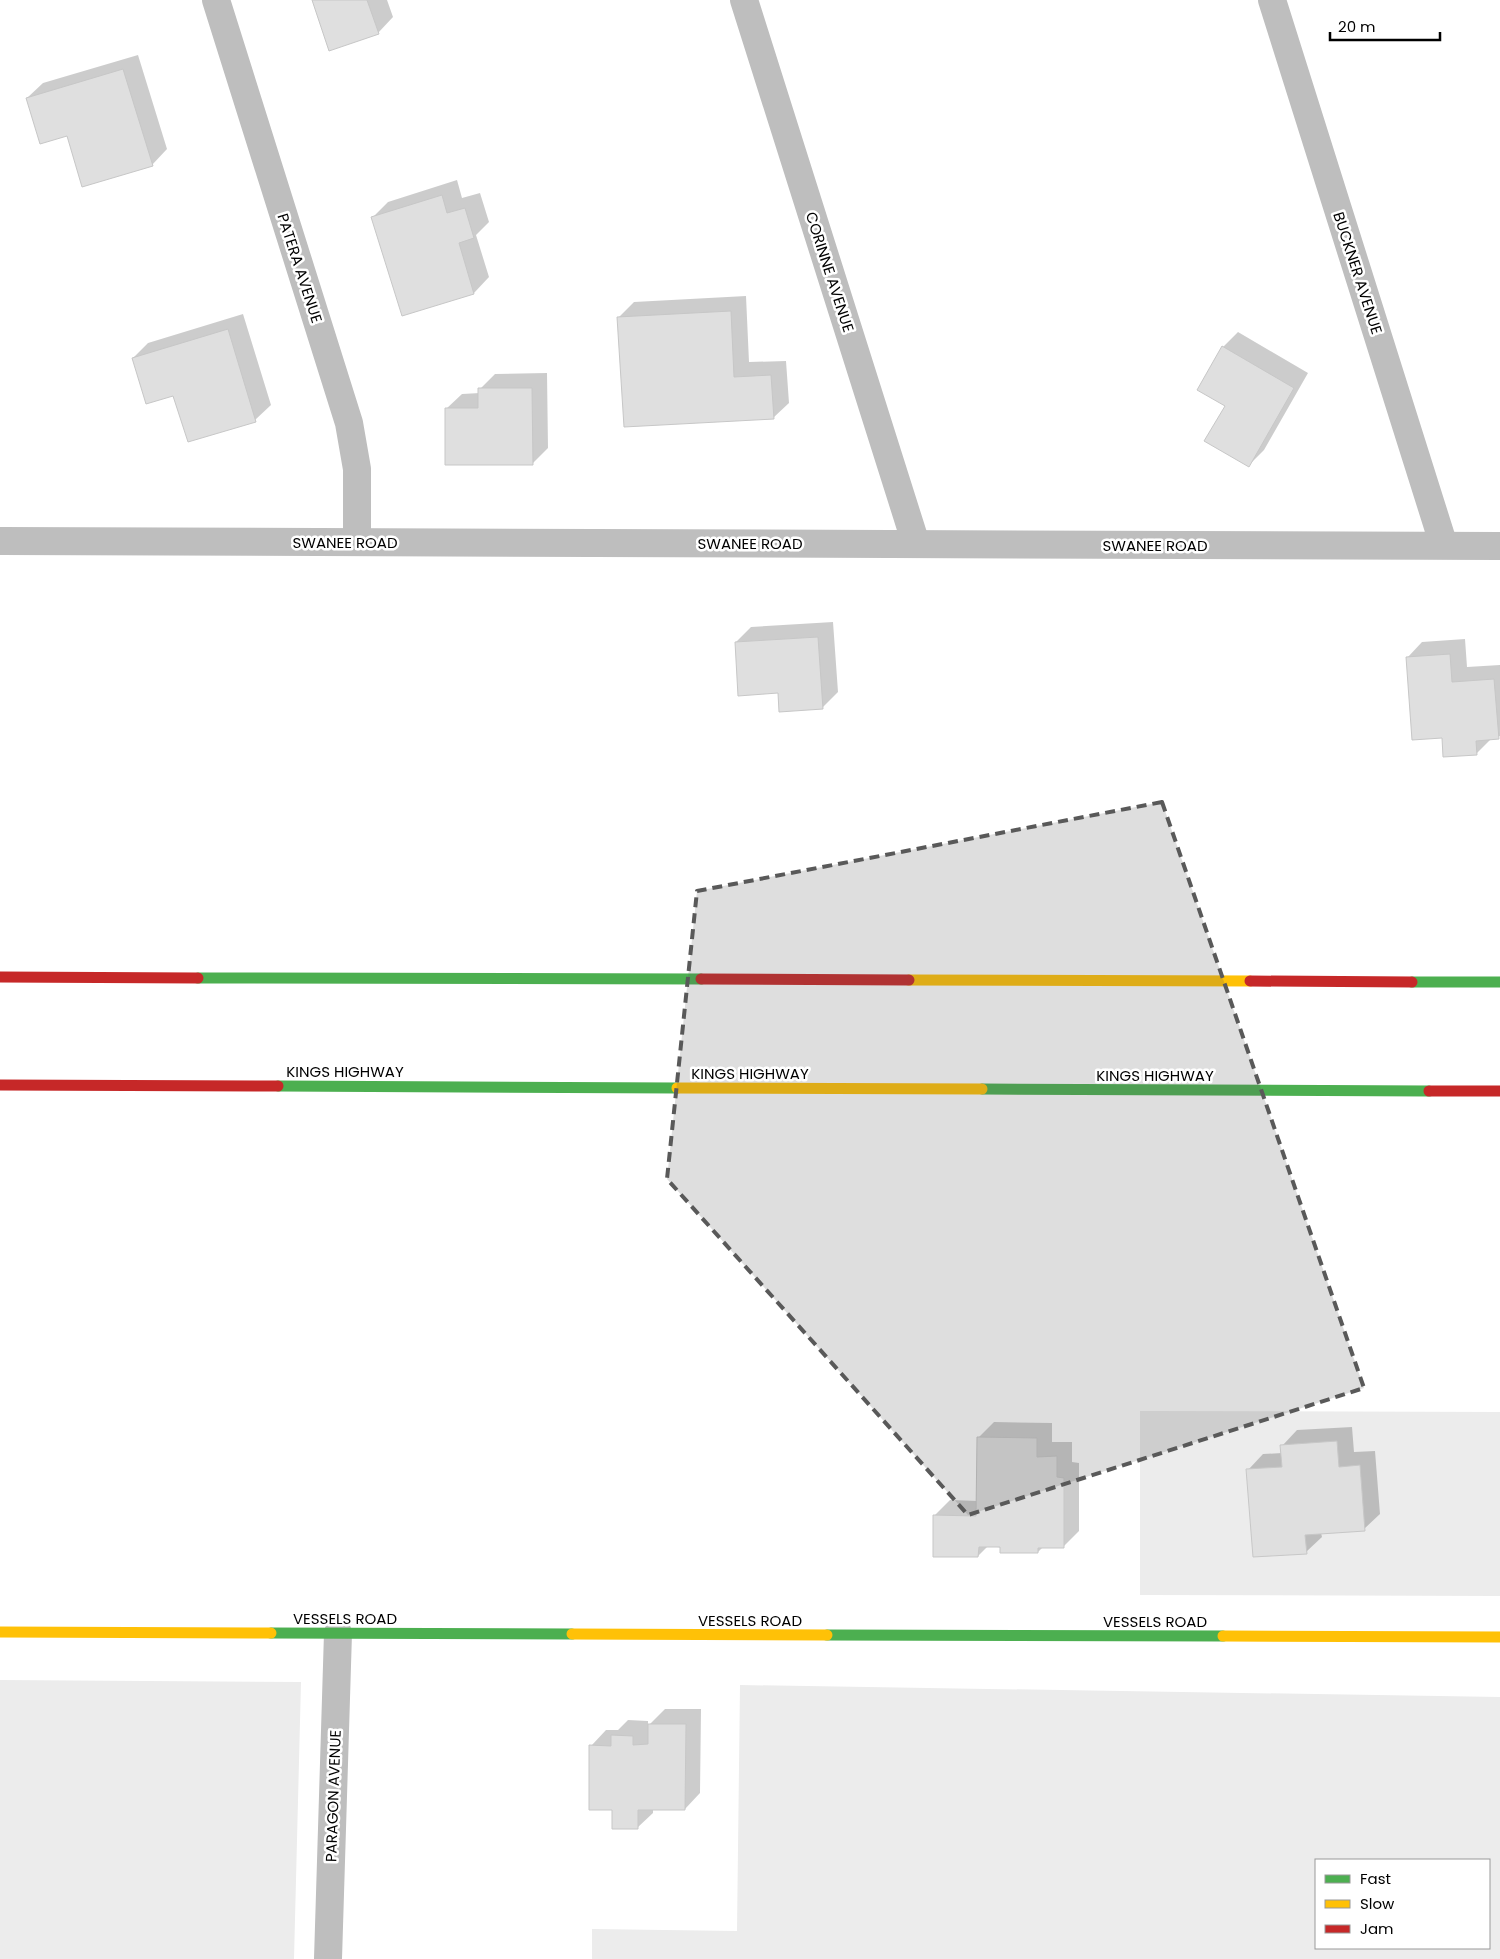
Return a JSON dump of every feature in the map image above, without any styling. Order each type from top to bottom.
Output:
[{"type":"main road","points":[[0,977],[1500,982]]},
{"type":"main road","name":"KINGS HIGHWAY","points":[[0,1085],[1500,1091]]},
{"type":"main road","name":"VESSELS ROAD","points":[[0,1632],[1500,1637]]},
{"type":"street","name":"PATERA AVENUE","points":[[216,0],[349,423],[357,469],[357,542]]},
{"type":"street","name":"CORINNE AVENUE","points":[[744,0],[916,544]]},
{"type":"street","name":"BUCKNER AVENUE","points":[[1272,0],[1444,546]]},
{"type":"street","name":"SWANEE ROAD","points":[[0,540],[1500,546]]},
{"type":"street","name":"PARAGON AVENUE","points":[[328,1959],[338,1633]]},
{"type":"highlighted area","points":[[1162,802],[1364,1388],[968,1515],[667,1179],[697,891]]},
{"type":"shaded area","points":[[1140,1411],[1500,1412],[1500,1596],[1140,1595]]},
{"type":"shaded area","points":[[0,1680],[301,1682],[294,1959],[0,1959]]},
{"type":"shaded area","points":[[740,1685],[1500,1697],[1500,1959],[592,1959],[592,1929],[737,1931]]},
{"type":"building","points":[[312,0],[367,0],[379,34],[329,51]]},
{"type":"building","points":[[123,69],[153,166],[82,187],[67,136],[40,144],[26,98]]},
{"type":"building","points":[[442,195],[447,213],[465,208],[474,238],[459,243],[474,294],[402,316],[371,217]]},
{"type":"building","points":[[731,311],[734,377],[771,375],[774,419],[624,427],[617,317]]},
{"type":"building","points":[[228,329],[256,422],[188,442],[173,396],[146,404],[132,358]]},
{"type":"building","points":[[1222,346],[1294,388],[1249,467],[1204,441],[1225,406],[1197,390]]},
{"type":"building","points":[[478,388],[532,388],[533,465],[445,465],[445,408],[478,408]]},
{"type":"building","points":[[818,637],[823,709],[779,712],[778,693],[738,696],[735,642]]},
{"type":"building","points":[[1450,654],[1452,682],[1494,679],[1499,739],[1476,741],[1477,755],[1443,757],[1442,738],[1412,740],[1406,657]]},
{"type":"building","points":[[977,1437],[1037,1438],[1037,1457],[1057,1456],[1057,1477],[1064,1478],[1064,1548],[1038,1548],[1038,1553],[1000,1553],[1000,1547],[979,1547],[978,1557],[933,1557],[933,1515],[976,1516]]},
{"type":"building","points":[[1337,1441],[1339,1467],[1360,1465],[1365,1531],[1305,1535],[1307,1554],[1253,1557],[1246,1469],[1282,1467],[1280,1445]]},
{"type":"building","points":[[648,1724],[686,1724],[685,1810],[638,1810],[638,1829],[612,1829],[612,1810],[589,1810],[589,1745],[611,1746],[611,1735],[633,1736],[633,1745],[648,1744]]},
{"type":"traffic: fast","points":[[198,978],[701,979]]},
{"type":"traffic: fast","points":[[1412,982],[1500,982]]},
{"type":"traffic: fast","points":[[278,1086],[677,1088]]},
{"type":"traffic: fast","points":[[982,1089],[1429,1091]]},
{"type":"traffic: fast","points":[[271,1633],[572,1634]]},
{"type":"traffic: fast","points":[[827,1635],[1223,1636]]},
{"type":"traffic: slow","points":[[909,980],[1250,981]]},
{"type":"traffic: slow","points":[[677,1088],[982,1089]]},
{"type":"traffic: slow","points":[[0,1632],[271,1633]]},
{"type":"traffic: slow","points":[[572,1634],[827,1635]]},
{"type":"traffic: slow","points":[[1223,1636],[1500,1637]]},
{"type":"traffic: jam","points":[[0,977],[198,978]]},
{"type":"traffic: jam","points":[[701,979],[909,980]]},
{"type":"traffic: jam","points":[[1250,981],[1412,982]]},
{"type":"traffic: jam","points":[[0,1085],[278,1086]]},
{"type":"traffic: jam","points":[[1429,1091],[1500,1091]]}]
